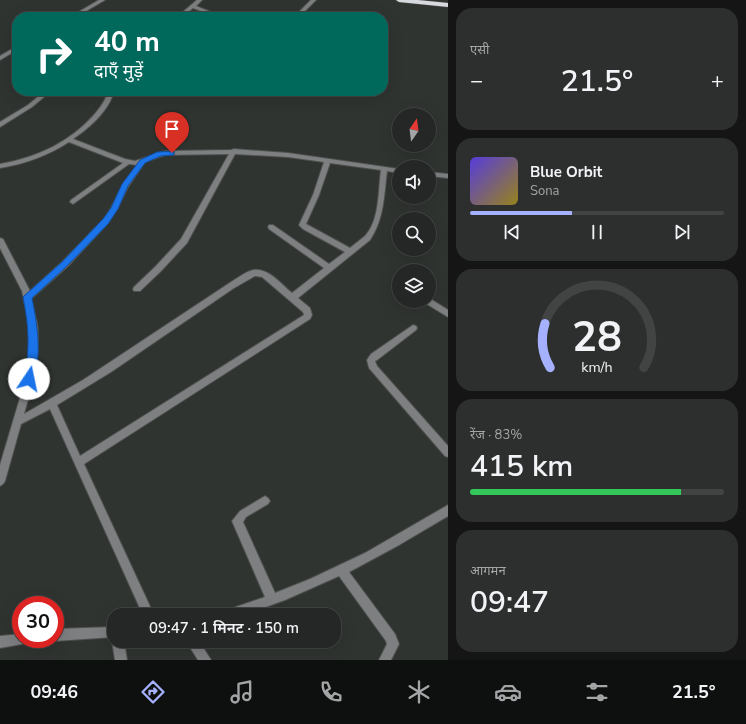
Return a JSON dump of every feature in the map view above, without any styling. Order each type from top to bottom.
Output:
[{"type":"highway","points":[[399,0],[448,5]]},
{"type":"street","points":[[81,12],[102,0]]},
{"type":"street","points":[[185,12],[200,0]]},
{"type":"street","points":[[301,12],[314,0]]},
{"type":"street","points":[[192,6],[208,12]]},
{"type":"street","points":[[0,58],[12,51]]},
{"type":"street","points":[[0,125],[30,106],[42,96]]},
{"type":"street","points":[[0,166],[43,153],[69,140],[94,119],[110,96]]},
{"type":"street","points":[[69,140],[128,162],[142,162],[156,155],[165,153],[234,151],[281,154],[392,170]]},
{"type":"street","points":[[137,288],[163,264],[184,241],[234,151]]},
{"type":"street","points":[[328,161],[316,195],[302,224],[350,251]]},
{"type":"street","points":[[73,202],[128,162]]},
{"type":"street","points":[[28,297],[106,222],[125,186],[142,162]]},
{"type":"street","points":[[292,298],[367,238],[376,226],[384,169]]},
{"type":"street","points":[[436,175],[448,176]]},
{"type":"street","points":[[271,227],[329,268]]},
{"type":"street","points":[[0,241],[15,266],[26,291],[33,324],[33,355],[26,391],[0,481]]},
{"type":"street","points":[[18,421],[52,405],[80,388],[142,345],[251,275],[261,273],[307,310],[307,317],[78,462]]},
{"type":"street","points":[[436,306],[448,314]]},
{"type":"street","points":[[413,328],[374,357],[371,364],[448,453]]},
{"type":"street","points":[[52,405],[146,608]]},
{"type":"street","points":[[265,501],[243,514],[237,521],[272,600]]},
{"type":"street","points":[[249,608],[272,600],[341,570],[387,546],[448,510]]},
{"type":"street","points":[[341,570],[391,638],[393,644],[384,660]]},
{"type":"street","points":[[64,635],[107,632]]},
{"type":"street","points":[[0,642],[12,640]]},
{"type":"street","points":[[119,648],[121,660]]},
{"type":"street","points":[[197,648],[205,660]]},
{"type":"route","points":[[29,379],[33,355],[33,324],[28,297],[106,222],[128,180],[142,162],[156,155],[172,153]]}]
